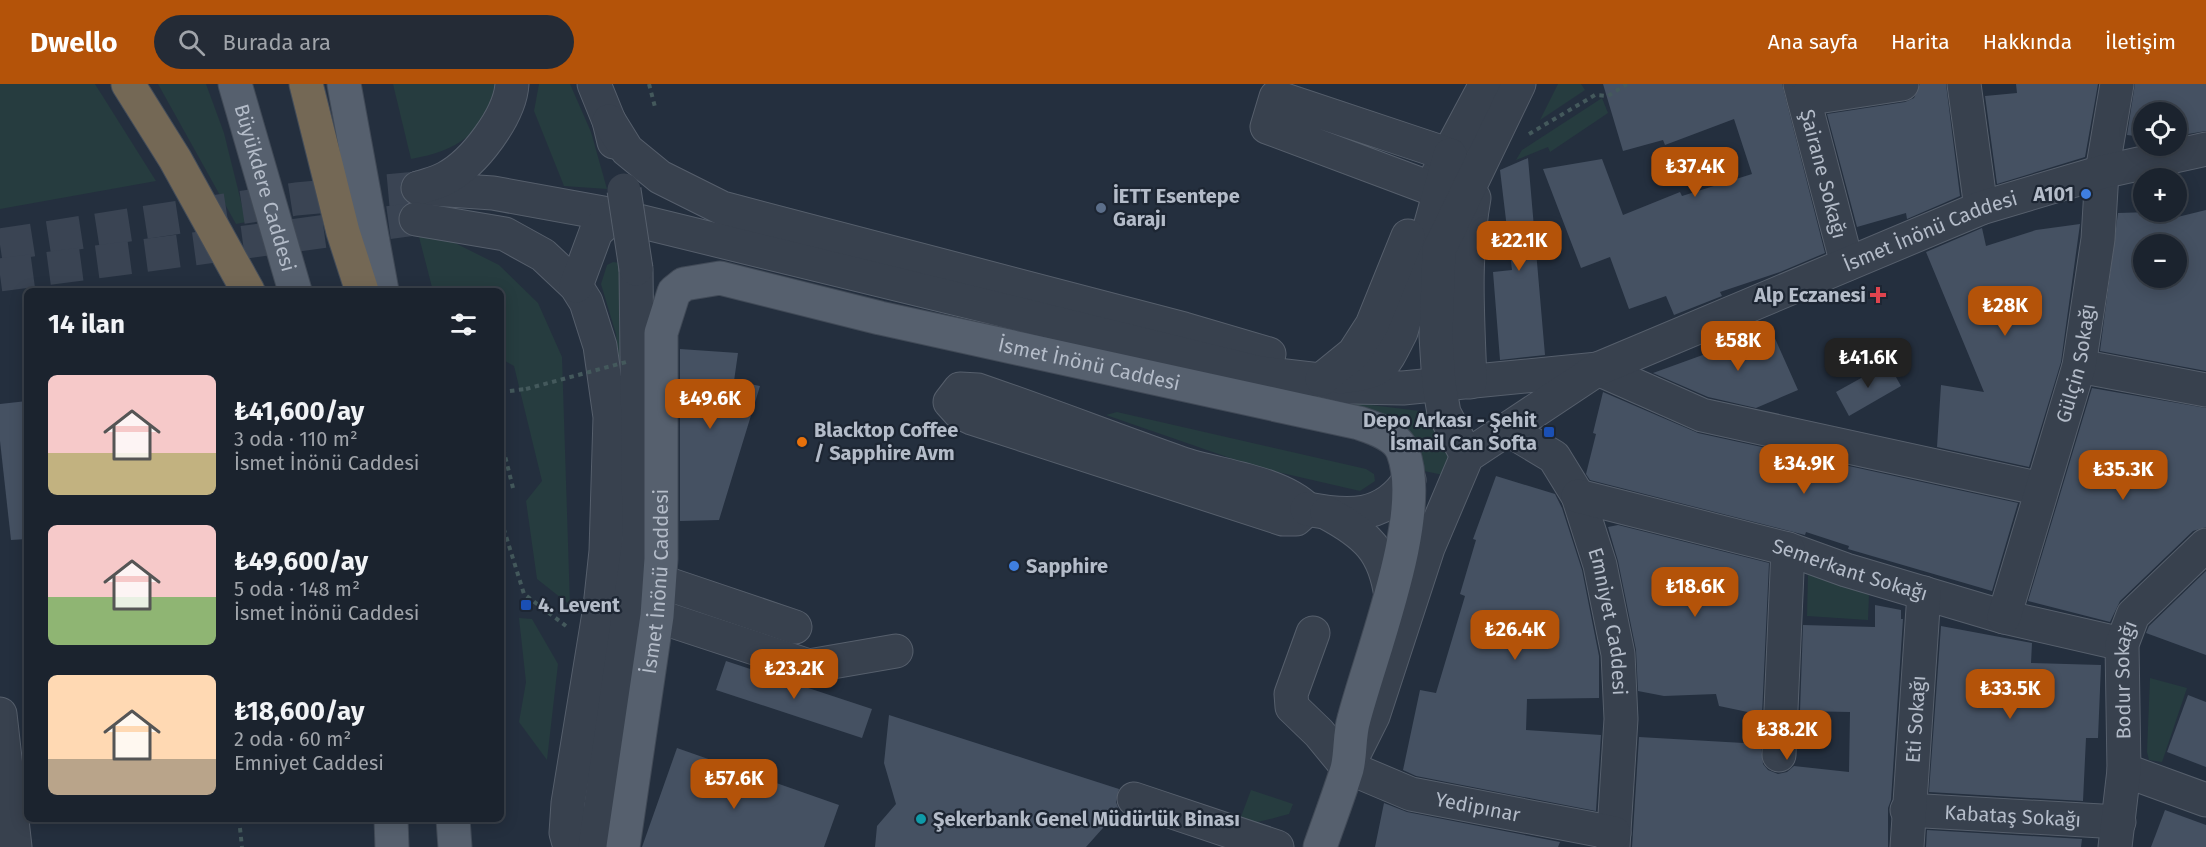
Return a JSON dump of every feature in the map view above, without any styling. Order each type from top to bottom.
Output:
[{"type":"highway","points":[[128,84],[175,159],[247,288]]},
{"type":"highway","points":[[306,84],[344,232],[361,288]]},
{"type":"main road","name":"Büyükdere Caddesi","points":[[235,84],[294,288]]},
{"type":"main road","points":[[344,84],[381,288]]},
{"type":"main road","name":"İsmet İnönü Caddesi","points":[[623,847],[657,616],[662,333],[674,292],[684,284],[696,280],[720,278],[880,318],[1359,423],[1381,430],[1402,449],[1410,480],[1409,505],[1391,597],[1353,722],[1347,767],[1320,847]]},
{"type":"street","points":[[417,204],[487,142],[511,99],[512,84]]},
{"type":"street","points":[[594,84],[609,121],[627,150],[660,177],[722,208],[1264,352],[1320,380],[1376,371],[1389,356],[1401,332],[1465,158],[1486,84]]},
{"type":"street","points":[[1320,380],[1354,353],[1371,325],[1430,188],[1465,158],[1499,123],[1519,84]]},
{"type":"street","points":[[1802,91],[1902,84]]},
{"type":"street","points":[[1964,84],[1981,208]]},
{"type":"street","name":"Gülçin Sokağı","points":[[2004,618],[2079,366],[2098,239],[2102,172],[2117,84]]},
{"type":"street","name":"Şairane Sokağı","points":[[1802,91],[1847,264]]},
{"type":"street","points":[[1272,112],[1313,126],[1465,158]]},
{"type":"street","points":[[595,847],[639,540],[636,270],[619,202],[609,121]]},
{"type":"street","points":[[1313,126],[1430,188]]},
{"type":"street","name":"İsmet İnönü Caddesi","points":[[1467,456],[1598,369],[1981,208],[2102,172],[2206,149]]},
{"type":"street","points":[[1313,633],[1291,694],[1292,707],[1319,733],[1347,767],[1373,716],[1428,548],[1467,456],[1451,393],[1467,284],[1469,226],[1465,158]]},
{"type":"street","name":"İsmet İnönü Caddesi","points":[[417,204],[493,193],[619,202],[1260,373],[1320,380],[1350,387],[1403,388],[1451,393],[1598,369]]},
{"type":"street","points":[[576,286],[596,232],[619,202]]},
{"type":"street","points":[[417,204],[505,234],[543,255],[576,286],[586,302],[600,346],[610,417],[606,551],[600,607],[568,803],[566,833],[570,847]]},
{"type":"street","points":[[2079,366],[2206,390]]},
{"type":"street","points":[[1598,369],[1702,416],[2041,489]]},
{"type":"street","points":[[1391,597],[1388,576],[1372,545],[1349,525],[1317,511],[1297,499],[1281,492],[1182,464],[978,390],[960,389],[950,402],[958,412],[972,418],[1283,519],[1296,519],[1317,511],[1374,512],[1401,493],[1410,480]]},
{"type":"street","name":"Emniyet Caddesi","points":[[1509,430],[1554,457],[1578,496],[1600,565],[1618,654],[1621,719],[1613,840]]},
{"type":"street","name":"Semerkant Sokağı","points":[[1578,496],[1788,549],[1846,570],[2004,618],[2121,644]]},
{"type":"street","name":"Bodur Sokağı","points":[[2117,834],[2124,770],[2121,644],[2133,615],[2206,545]]},
{"type":"street","points":[[1779,755],[1788,549]]},
{"type":"street","points":[[659,582],[795,627]]},
{"type":"street","name":"Eti Sokağı","points":[[1907,847],[1907,810],[1924,593]]},
{"type":"street","points":[[657,616],[809,666],[896,651]]},
{"type":"street","points":[[0,714],[15,847]]},
{"type":"street","name":"Yedipınar","points":[[1347,767],[1411,795],[1613,840]]},
{"type":"street","points":[[2124,770],[2206,800]]},
{"type":"street","points":[[1134,799],[1277,847]]},
{"type":"street","name":"Kabataş Sokağı","points":[[1907,810],[2117,834]]},
{"type":"path","points":[[649,84],[655,107]]},
{"type":"path","points":[[1499,123],[1524,134],[1532,134],[1595,94],[1608,96],[1628,84]]},
{"type":"path","points":[[504,392],[526,389],[630,361]]},
{"type":"path","points":[[504,452],[514,492]]},
{"type":"path","points":[[504,530],[524,594],[575,633]]},
{"type":"path","points":[[239,822],[242,847]]},
{"type":"green space","points":[[0,84],[95,84],[156,181],[0,209]]},
{"type":"green space","points":[[158,84],[206,84],[224,133],[246,222],[236,224]]},
{"type":"green space","points":[[393,84],[497,84],[486,115],[478,127],[456,144],[442,151],[411,159]]},
{"type":"green space","points":[[539,84],[570,84],[591,132],[607,189],[564,186],[534,111]]},
{"type":"green space","points":[[1558,84],[1581,84],[1585,90],[1540,120]]},
{"type":"green space","points":[[1602,98],[1608,113],[1550,152],[1548,147],[1516,160],[1522,150]]},
{"type":"green space","points":[[418,233],[451,241],[499,265],[538,303],[562,357],[570,605],[537,579],[526,501],[542,481],[514,366],[504,361],[504,288],[432,288]]},
{"type":"green space","points":[[613,262],[620,263],[623,429],[616,334],[601,284],[607,265]]},
{"type":"green space","points":[[1347,402],[1436,413],[1450,436],[1448,476],[1424,471],[1392,430]]},
{"type":"green space","points":[[1117,412],[1366,469],[1374,474],[1375,481],[1360,491],[1256,467],[1106,415]]},
{"type":"green space","points":[[1808,574],[1869,595],[1868,620],[1807,616]]},
{"type":"green space","points":[[519,618],[532,619],[558,664],[547,760],[519,722],[526,682]]},
{"type":"green space","points":[[2150,678],[2187,688],[2162,762],[2149,760],[2147,752]]},
{"type":"green space","points":[[1251,790],[1293,804],[1289,814],[1258,822],[1239,822]]},
{"type":"building","points":[[1603,84],[1782,84],[1825,253],[1780,272],[1720,292],[1722,296],[1674,315],[1666,296],[1629,309],[1610,257],[1581,268],[1543,169],[1602,159],[1623,215],[1680,192],[1682,196],[1752,174],[1734,119],[1665,145],[1663,140],[1623,151]]},
{"type":"building","points":[[1920,84],[1946,84],[1960,196],[1907,219],[1906,213],[1857,227],[1827,114],[1905,102],[1914,98]]},
{"type":"building","points":[[2016,84],[2098,84],[2085,157],[1997,184],[1985,96],[2017,93]]},
{"type":"building","points":[[2135,84],[2206,84],[2206,131],[2187,134],[2187,102],[2133,102],[2133,136],[2127,135]]},
{"type":"building","points":[[1528,158],[1545,355],[1500,360],[1493,272],[1512,270],[1500,170]]},
{"type":"building","points":[[2206,210],[2206,371],[2100,351],[2118,213],[2133,213],[2133,222],[2187,222],[2187,215]]},
{"type":"building","points":[[2080,224],[2061,362],[2029,467],[1937,447],[1941,385],[1984,392],[1926,252],[1982,228],[1986,246],[2036,230]]},
{"type":"building","points":[[1769,325],[1798,390],[1756,408],[1708,397],[1653,373],[1733,344],[1732,342]]},
{"type":"building","points":[[680,349],[738,353],[734,381],[760,386],[719,520],[680,521]]},
{"type":"building","points":[[1888,363],[1901,386],[1849,416],[1836,392]]},
{"type":"building","points":[[2092,388],[2206,408],[2206,527],[2193,531],[2120,601],[2110,622],[2028,601]]},
{"type":"building","points":[[1603,392],[1698,433],[2018,503],[1992,591],[1848,549],[1849,546],[1806,532],[1805,535],[1590,480],[1586,474]]},
{"type":"building","points":[[24,401],[24,539],[11,540],[0,441],[0,404]]},
{"type":"building","points":[[1496,476],[1555,494],[1562,508],[1582,570],[1599,656],[1599,698],[1527,699],[1526,730],[1601,735],[1596,811],[1416,776],[1403,770],[1420,690],[1436,693],[1465,596],[1460,594],[1476,540],[1473,539]]},
{"type":"building","points":[[1618,525],[1769,563],[1762,715],[1719,706],[1716,694],[1664,696],[1638,691],[1636,650],[1618,561],[1608,527]]},
{"type":"building","points":[[2206,571],[2206,655],[2146,633],[2149,626]]},
{"type":"building","points":[[1875,605],[1901,610],[1901,619],[1903,619],[1891,800],[1888,808],[1888,847],[1632,847],[1639,737],[1761,744],[1763,764],[1768,770],[1778,774],[1787,772],[1794,766],[1849,772],[1850,712],[1800,711],[1803,625],[1875,627]]},
{"type":"building","points":[[1941,626],[2032,643],[2031,663],[2101,665],[2098,738],[2086,738],[2083,801],[1929,792]]},
{"type":"building","points":[[726,661],[872,709],[862,738],[716,690]]},
{"type":"building","points":[[2188,695],[2206,702],[2206,767],[2167,752]]},
{"type":"building","points":[[889,715],[1119,789],[1116,802],[1119,810],[1086,847],[875,847],[877,826],[896,804],[884,763]]},
{"type":"building","points":[[677,748],[839,805],[824,847],[642,847]]},
{"type":"building","points":[[1384,803],[1407,812],[1560,842],[1558,847],[1375,847]]},
{"type":"building","points":[[2165,810],[2206,825],[2206,847],[2151,847]]},
{"type":"building","points":[[1927,830],[2082,839],[2081,847],[1926,847]]},
{"type":"tunnel","points":[[0,245],[296,199],[418,188]]},
{"type":"tunnel","points":[[0,275],[416,219]]},
{"type":"place","name":"A101","points":[[2086,194]]},
{"type":"place","name":"İETT Esentepe Garajı","points":[[1101,208]]},
{"type":"place","name":"Alp Eczanesi","points":[[1878,295]]},
{"type":"place","name":"Depo Arkası - Şehit İsmail Can Softa","points":[[1549,432]]},
{"type":"place","name":"Blacktop Coffee / Sapphire Avm","points":[[802,442]]},
{"type":"place","name":"Sapphire","points":[[1014,566]]},
{"type":"place","name":"4. Levent","points":[[526,605]]},
{"type":"place","name":"Şekerbank Genel Müdürlük Binası","points":[[921,819]]}]
